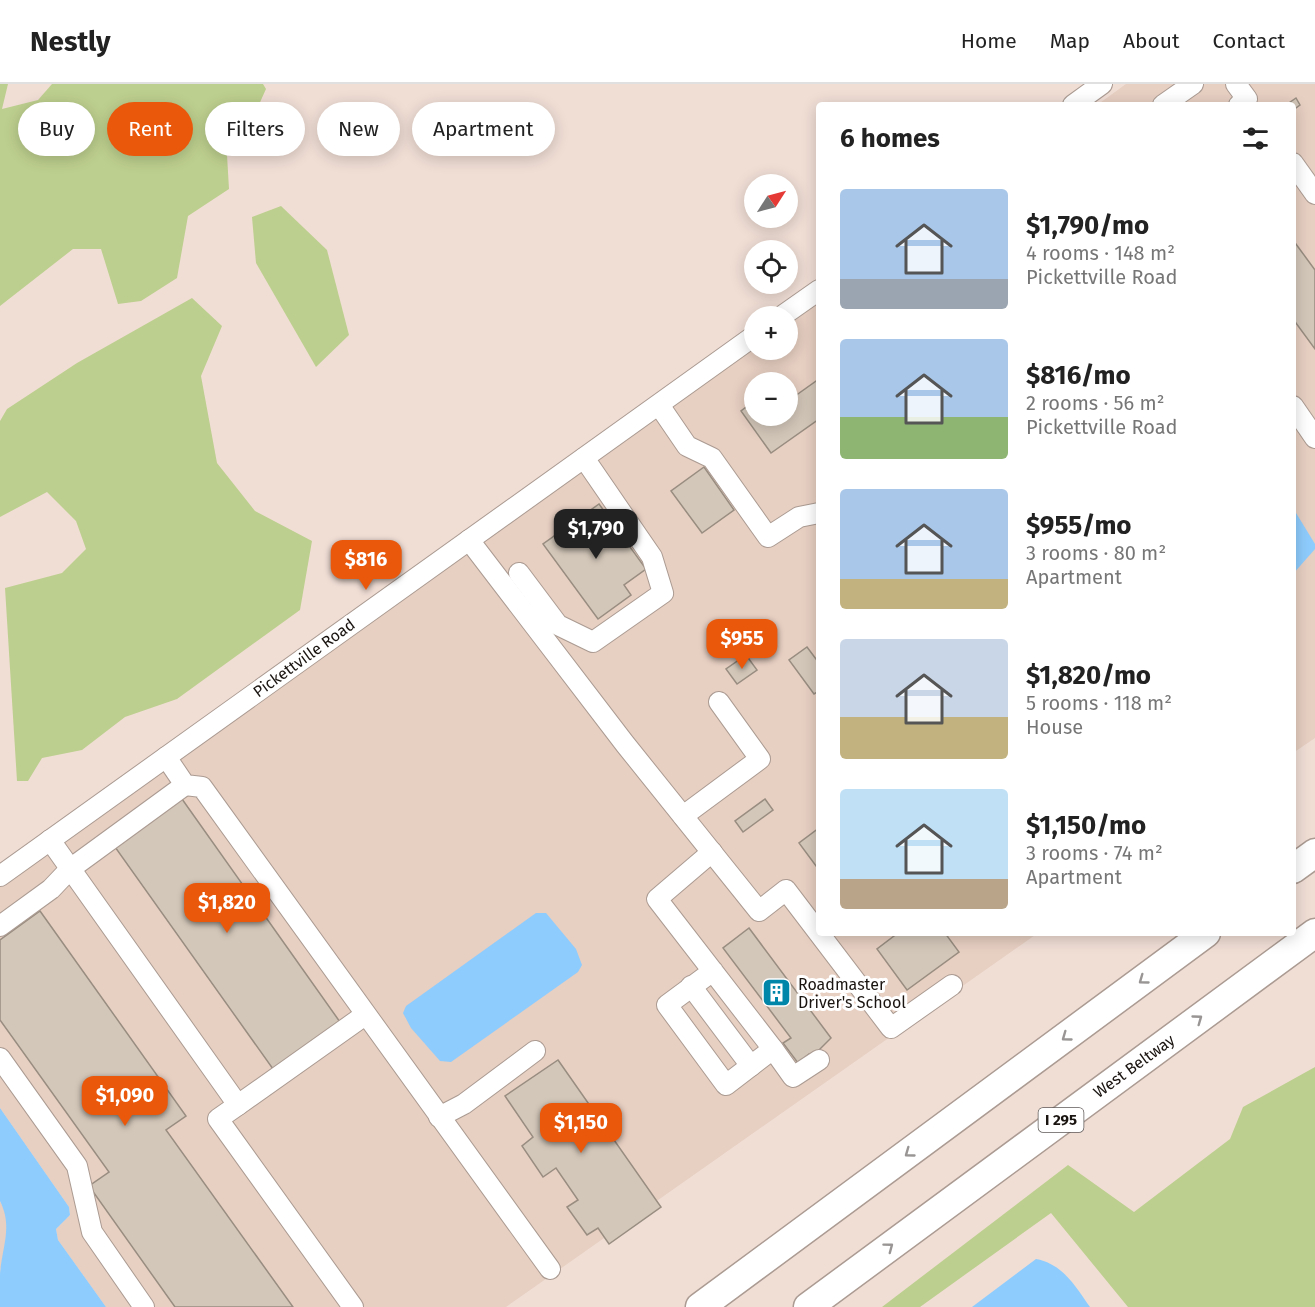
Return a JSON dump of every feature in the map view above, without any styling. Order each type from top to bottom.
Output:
[{"type":"highway","points":[[1296,867],[1315,852]]},
{"type":"highway","name":"West Beltway","points":[[808,1307],[1315,933]]},
{"type":"highway","points":[[700,1307],[1202,936]]},
{"type":"highway","points":[[680,1307],[787,1243]]},
{"type":"highway","points":[[824,1307],[864,1266]]},
{"type":"street","points":[[1080,102],[1102,84]]},
{"type":"street","points":[[1167,102],[1193,84]]},
{"type":"street","points":[[1296,167],[1315,194]]},
{"type":"street","points":[[796,306],[816,292]]},
{"type":"street","name":"Pickettville Road","points":[[0,876],[744,343]]},
{"type":"street","points":[[659,405],[687,446],[712,458],[768,537],[799,517],[816,514]]},
{"type":"street","points":[[1296,410],[1315,438]]},
{"type":"street","points":[[519,573],[558,625],[593,642],[663,593],[652,557],[584,458]]},
{"type":"street","points":[[469,540],[759,911],[786,890],[816,929]]},
{"type":"street","points":[[683,816],[760,759],[719,702]]},
{"type":"street","points":[[166,758],[185,785],[202,788],[550,1269]]},
{"type":"street","points":[[0,926],[51,889],[70,869],[185,785]]},
{"type":"street","points":[[50,840],[238,1105]]},
{"type":"street","points":[[712,852],[657,899],[793,1077],[819,1060]]},
{"type":"street","points":[[821,936],[891,1028],[952,985]]},
{"type":"street","points":[[713,971],[667,1005],[726,1085],[773,1049]]},
{"type":"street","points":[[691,986],[751,1066]]},
{"type":"street","points":[[353,1307],[218,1119],[365,1015]]},
{"type":"street","points":[[439,1117],[464,1104],[535,1051]]},
{"type":"street","points":[[0,1058],[77,1166],[92,1232],[144,1307]]},
{"type":"shaded area","points":[[1126,84],[1315,84],[1315,738],[1296,751],[1296,102],[1101,102]]},
{"type":"shaded area","points":[[816,305],[816,936],[1034,936],[506,1307],[106,1307],[58,1240],[56,1229],[70,1215],[69,1207],[0,1108],[0,887],[744,356],[744,360],[798,360],[798,318]]},
{"type":"shaded area","points":[[0,1201],[7,1215],[7,1233],[0,1273]]},
{"type":"green space","points":[[0,84],[8,84],[2,109],[18,105],[18,156],[95,156],[95,102],[30,102],[38,100],[52,84],[263,84],[266,89],[260,102],[205,102],[205,156],[227,156],[229,189],[188,216],[177,278],[141,301],[118,304],[101,249],[73,249],[0,306]]},
{"type":"green space","points":[[281,206],[327,250],[349,335],[316,367],[256,263],[252,217]]},
{"type":"green space","points":[[192,298],[222,326],[201,376],[217,463],[255,511],[312,541],[300,610],[177,699],[125,717],[82,750],[42,758],[28,781],[17,781],[5,588],[62,573],[86,549],[76,521],[47,492],[0,517],[0,421],[7,409],[77,363]]},
{"type":"green space","points":[[1315,1067],[1315,1307],[1128,1307],[1051,1213],[920,1307],[882,1307],[1068,1165],[1134,1212],[1230,1139],[1243,1107]]},
{"type":"water","points":[[1296,513],[1315,544],[1315,549],[1296,571]]},
{"type":"water","points":[[536,913],[546,913],[576,949],[582,965],[578,972],[451,1062],[440,1061],[411,1028],[403,1013],[406,1006]]},
{"type":"water","points":[[0,1108],[69,1207],[70,1215],[56,1229],[58,1240],[106,1307],[0,1307],[0,1274],[6,1237],[6,1220],[0,1201]]},
{"type":"water","points":[[1036,1259],[1054,1266],[1068,1277],[1090,1307],[972,1307]]},
{"type":"building","points":[[1296,98],[1300,105],[1296,108],[1296,102],[1290,102]]},
{"type":"building","points":[[1296,244],[1315,270],[1315,349],[1296,323]]},
{"type":"building","points":[[816,381],[816,421],[771,453],[752,426],[798,426],[798,394]]},
{"type":"building","points":[[704,467],[734,510],[702,533],[671,491]]},
{"type":"building","points":[[599,504],[646,569],[624,585],[631,595],[598,619],[543,544]]},
{"type":"building","points":[[807,647],[816,659],[816,693],[814,694],[789,660]]},
{"type":"building","points":[[746,655],[757,670],[737,684],[726,669]]},
{"type":"building","points":[[182,799],[340,1022],[273,1069],[115,847]]},
{"type":"building","points":[[765,799],[773,810],[743,832],[735,821]]},
{"type":"building","points":[[816,830],[816,866],[799,843]]},
{"type":"building","points":[[40,911],[186,1116],[166,1130],[293,1307],[175,1307],[89,1186],[109,1172],[0,1020],[0,940]]},
{"type":"building","name":"Roadmaster Driver's School","points":[[749,928],[831,1038],[812,1057],[809,1054],[798,1063],[783,1043],[791,1038],[723,948]]},
{"type":"building","points":[[894,936],[947,936],[959,952],[907,990],[877,949]]},
{"type":"building","points":[[558,1060],[661,1207],[609,1244],[598,1228],[587,1235],[567,1207],[578,1200],[556,1168],[543,1177],[522,1146],[533,1137],[505,1096]]},
{"type":"place","name":"Roadmaster Driver's School","points":[[777,993]]}]
